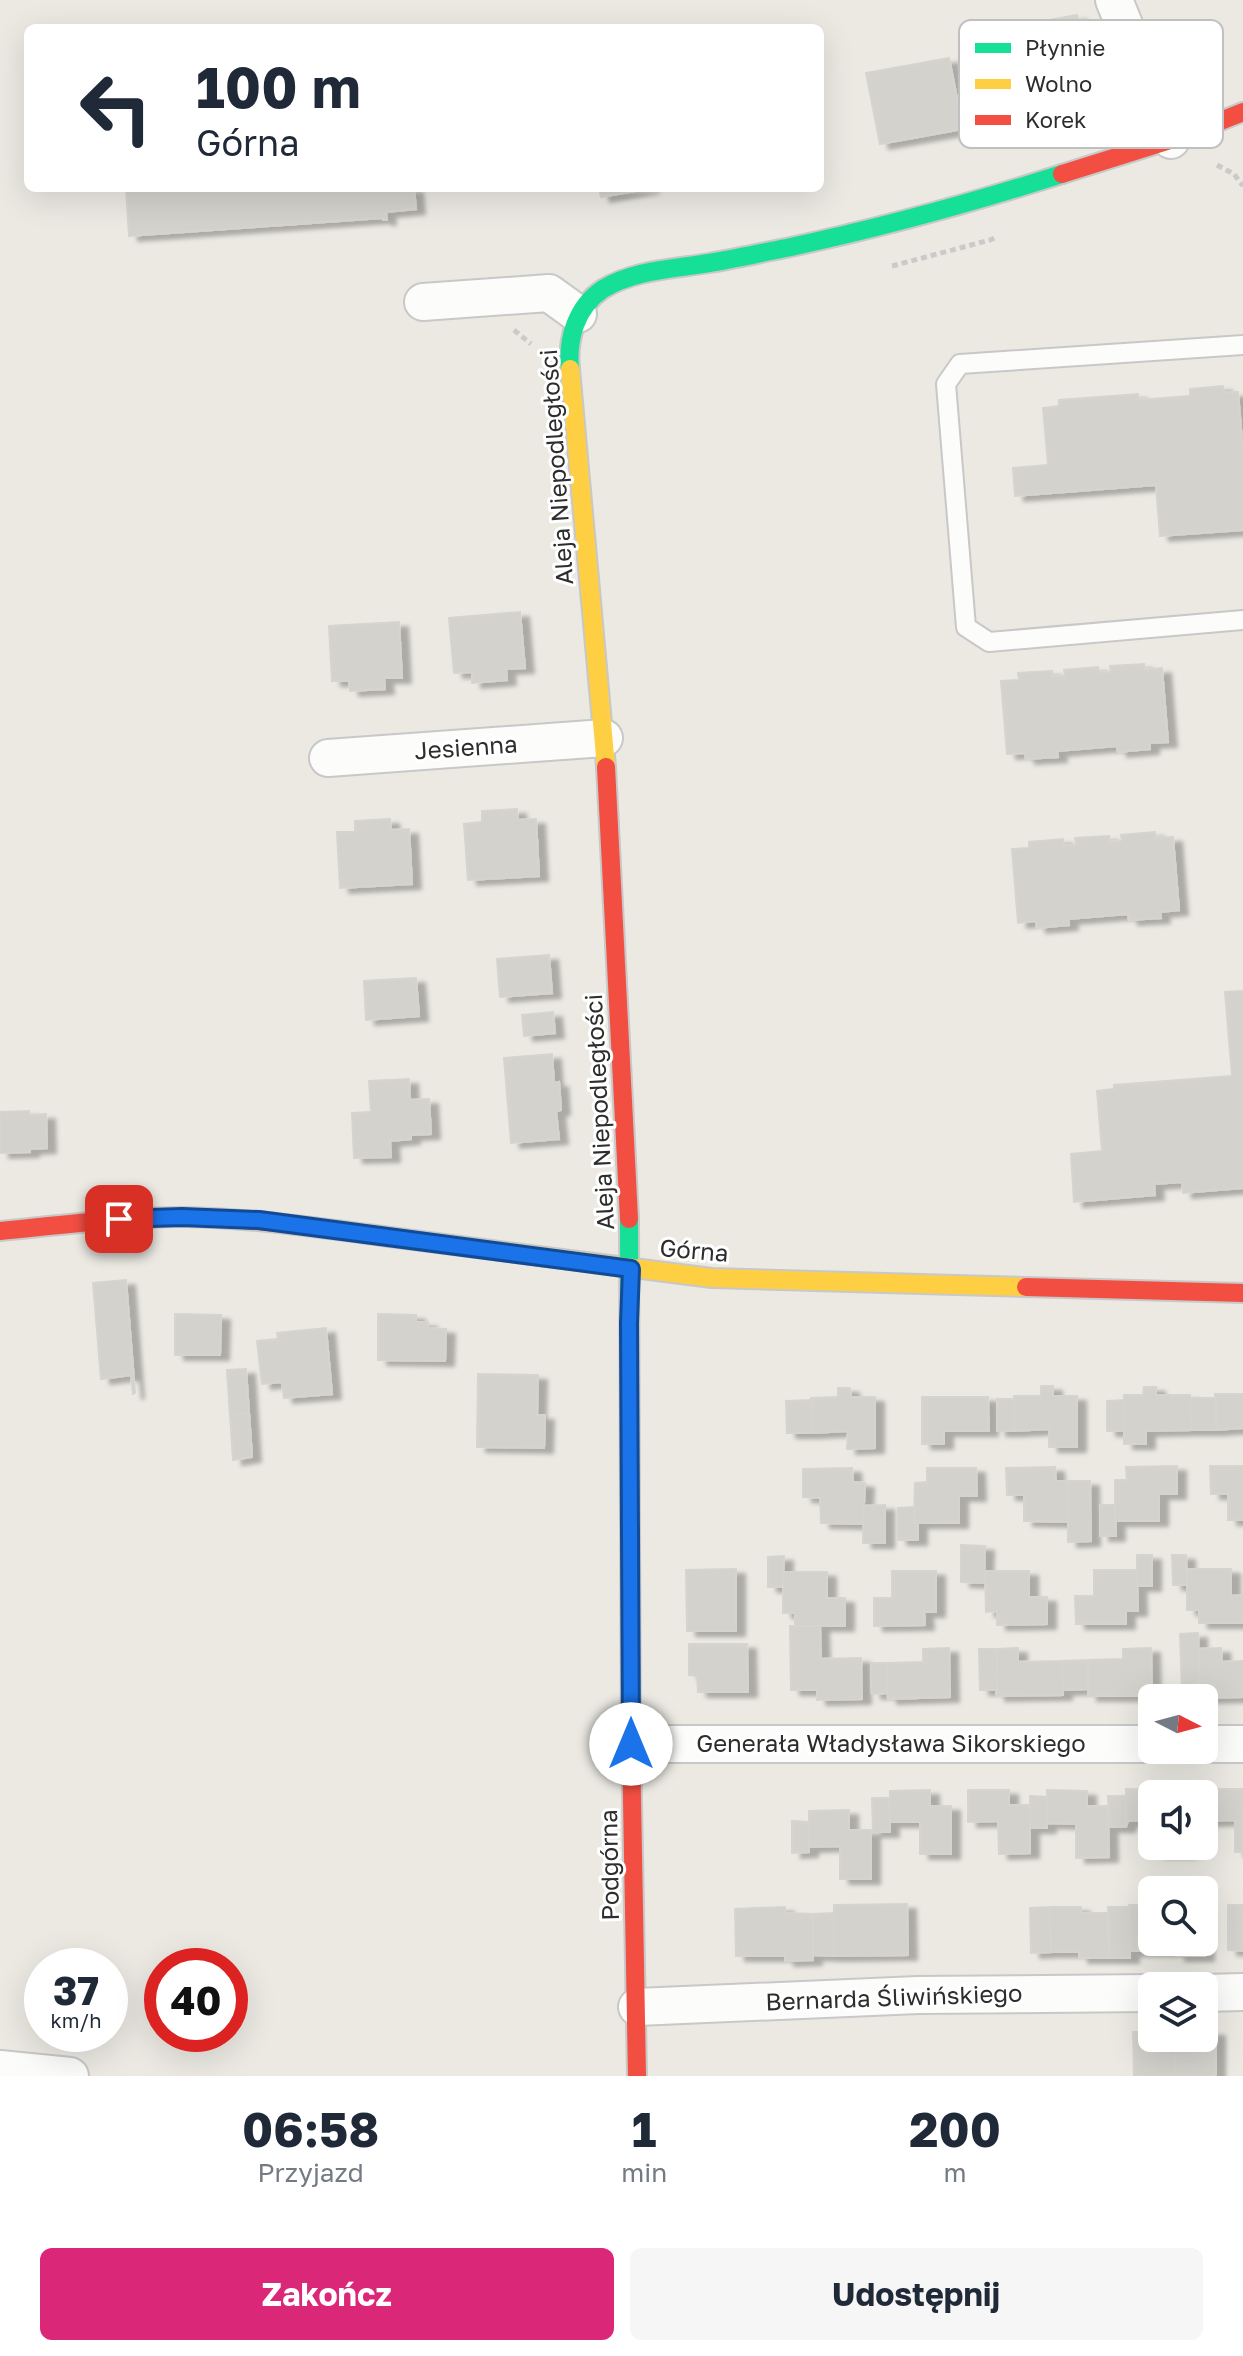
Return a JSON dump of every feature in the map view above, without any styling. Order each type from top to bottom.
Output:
[{"type":"street","points":[[1114,0],[1122,20]]},
{"type":"street","points":[[1223,121],[1242,114]]},
{"type":"street","points":[[423,302],[549,293],[578,314],[601,290],[629,278],[738,258],[896,223],[1146,148]]},
{"type":"street","name":"Aleja Niepodległości","points":[[578,314],[572,328],[569,361],[604,738],[631,1269]]},
{"type":"street","name":"Jesienna","points":[[328,758],[604,738]]},
{"type":"street","name":"Górna","points":[[0,1231],[119,1219],[182,1217],[259,1220],[712,1278],[1243,1293]]},
{"type":"street","name":"Podgórna","points":[[631,1269],[631,1744],[637,2076]]},
{"type":"street","name":"Generała Władysława Sikorskiego","points":[[631,1744],[1138,1744]]},
{"type":"street","points":[[1218,1744],[1243,1744]]},
{"type":"street","points":[[1218,1993],[1243,1992]]},
{"type":"street","name":"Bernarda Śliwińskiego","points":[[637,2007],[918,1995],[1138,1993]]},
{"type":"street","points":[[0,2069],[70,2076]]},
{"type":"lane","points":[[1243,345],[960,364],[946,384],[966,627],[989,642],[1243,620]]},
{"type":"building","points":[[1077,15],[1078,20],[1049,20]]},
{"type":"building","points":[[949,58],[959,109],[959,130],[880,144],[866,73]]},
{"type":"building","points":[[126,192],[414,192],[416,209],[386,212],[387,220],[129,236]]},
{"type":"building","points":[[600,192],[629,192],[601,197]]},
{"type":"building","points":[[1223,386],[1224,393],[1238,392],[1243,453],[1243,530],[1160,536],[1156,485],[1015,496],[1013,468],[1048,465],[1043,408],[1059,406],[1059,400],[1138,394],[1138,400],[1190,396],[1190,389]]},
{"type":"building","points":[[520,612],[525,668],[506,669],[507,680],[472,683],[472,672],[454,673],[449,618]]},
{"type":"building","points":[[399,622],[402,678],[384,678],[385,689],[350,691],[349,681],[332,681],[329,626]]},
{"type":"building","points":[[1144,664],[1145,670],[1162,668],[1168,742],[1150,743],[1150,749],[1118,752],[1117,746],[1057,751],[1058,757],[1026,759],[1025,753],[1007,754],[1001,681],[1019,680],[1018,673],[1052,671],[1052,677],[1065,676],[1064,670],[1098,667],[1099,673],[1111,672],[1110,666]]},
{"type":"building","points":[[517,809],[518,820],[536,819],[539,876],[468,880],[464,824],[482,822],[482,811]]},
{"type":"building","points":[[390,819],[391,830],[409,829],[412,884],[340,888],[337,832],[355,832],[355,821]]},
{"type":"building","points":[[1155,832],[1156,838],[1173,837],[1179,910],[1160,912],[1161,918],[1129,920],[1128,914],[1068,919],[1069,925],[1037,928],[1036,921],[1018,923],[1012,849],[1029,848],[1029,842],[1063,839],[1063,845],[1076,845],[1075,838],[1109,836],[1109,842],[1122,841],[1121,835]]},
{"type":"building","points":[[549,955],[552,993],[500,997],[497,959]]},
{"type":"building","points":[[416,978],[419,1016],[366,1020],[364,981]]},
{"type":"building","points":[[1243,991],[1243,1188],[1183,1193],[1182,1182],[1154,1184],[1155,1195],[1074,1202],[1071,1154],[1102,1151],[1097,1091],[1114,1089],[1114,1085],[1232,1076],[1225,992]]},
{"type":"building","points":[[553,1012],[555,1033],[524,1036],[522,1015]]},
{"type":"building","points":[[552,1054],[554,1083],[559,1082],[561,1110],[556,1111],[559,1139],[511,1143],[504,1058]]},
{"type":"building","points":[[409,1079],[410,1100],[429,1099],[431,1134],[390,1141],[391,1157],[354,1158],[352,1113],[371,1112],[369,1081]]},
{"type":"building","points":[[29,1111],[29,1115],[46,1114],[47,1148],[0,1153],[0,1112]]},
{"type":"building","points":[[126,1280],[133,1394],[131,1375],[101,1379],[93,1283]]},
{"type":"building","points":[[175,1314],[221,1315],[220,1355],[175,1355]]},
{"type":"building","points":[[378,1314],[416,1315],[416,1322],[428,1322],[428,1328],[446,1329],[445,1361],[378,1360]]},
{"type":"building","points":[[326,1328],[332,1394],[284,1398],[282,1382],[262,1384],[257,1341],[278,1339],[277,1333]]},
{"type":"building","points":[[246,1369],[249,1413],[230,1415],[227,1370]]},
{"type":"building","points":[[478,1374],[538,1375],[537,1415],[545,1415],[544,1448],[477,1447]]},
{"type":"building","points":[[1041,1386],[1053,1386],[1053,1396],[1077,1396],[1077,1447],[1049,1447],[1049,1429],[1014,1431],[1014,1396],[1041,1396]]},
{"type":"building","points":[[1144,1387],[1156,1387],[1156,1395],[1190,1395],[1191,1430],[1146,1431],[1146,1444],[1124,1444],[1124,1395],[1143,1395]]},
{"type":"building","points":[[838,1388],[850,1388],[851,1397],[875,1397],[875,1448],[847,1449],[848,1431],[812,1433],[811,1398],[838,1397]]},
{"type":"building","points":[[1215,1394],[1243,1394],[1243,1428],[1216,1430]]},
{"type":"building","points":[[922,1397],[988,1397],[989,1431],[944,1431],[944,1444],[922,1444]]},
{"type":"building","points":[[1190,1398],[1216,1398],[1216,1430],[1191,1430]]},
{"type":"building","points":[[997,1399],[1014,1399],[1014,1431],[997,1431]]},
{"type":"building","points":[[812,1400],[812,1433],[787,1433],[786,1401]]},
{"type":"building","points":[[1124,1400],[1124,1431],[1107,1431],[1107,1401]]},
{"type":"building","points":[[249,1413],[252,1457],[233,1460],[230,1415]]},
{"type":"building","points":[[1177,1466],[1177,1494],[1159,1494],[1159,1521],[1115,1521],[1115,1480],[1127,1480],[1126,1467]]},
{"type":"building","points":[[1210,1466],[1243,1466],[1243,1520],[1228,1520],[1228,1494],[1211,1494]]},
{"type":"building","points":[[1055,1467],[1056,1481],[1068,1481],[1068,1522],[1024,1521],[1024,1495],[1007,1495],[1006,1468]]},
{"type":"building","points":[[852,1468],[853,1482],[865,1483],[863,1524],[821,1523],[820,1498],[803,1497],[803,1469]]},
{"type":"building","points":[[927,1468],[976,1468],[977,1496],[959,1496],[959,1523],[914,1523],[915,1483],[927,1482]]},
{"type":"building","points":[[1068,1481],[1090,1481],[1091,1541],[1068,1542]]},
{"type":"building","points":[[885,1505],[885,1543],[863,1543],[864,1506]]},
{"type":"building","points":[[1100,1505],[1115,1505],[1116,1536],[1100,1536]]},
{"type":"building","points":[[915,1507],[914,1523],[918,1523],[918,1540],[898,1540],[898,1508]]},
{"type":"building","points":[[961,1545],[985,1546],[984,1583],[961,1582]]},
{"type":"building","points":[[1137,1555],[1152,1555],[1152,1586],[1137,1586]]},
{"type":"building","points":[[1172,1555],[1186,1555],[1187,1585],[1173,1585]]},
{"type":"building","points":[[784,1556],[783,1587],[768,1587],[768,1557]]},
{"type":"building","points":[[736,1569],[736,1631],[687,1631],[686,1570]]},
{"type":"building","points":[[1187,1569],[1231,1569],[1231,1596],[1243,1595],[1243,1623],[1199,1623],[1199,1610],[1187,1610]]},
{"type":"building","points":[[1094,1570],[1137,1570],[1138,1611],[1126,1611],[1126,1624],[1076,1624],[1075,1596],[1094,1596]]},
{"type":"building","points":[[892,1571],[936,1571],[936,1612],[924,1612],[925,1625],[874,1626],[874,1598],[892,1598]]},
{"type":"building","points":[[985,1571],[1029,1571],[1029,1597],[1047,1597],[1047,1624],[997,1625],[997,1611],[986,1612]]},
{"type":"building","points":[[783,1572],[827,1572],[827,1598],[845,1598],[845,1626],[795,1626],[795,1613],[783,1613]]},
{"type":"building","points":[[790,1626],[820,1626],[821,1659],[861,1658],[862,1699],[817,1700],[817,1690],[791,1690]]},
{"type":"building","points":[[1198,1633],[1200,1684],[1182,1684],[1180,1634]]},
{"type":"building","points":[[689,1644],[747,1644],[748,1692],[698,1692],[697,1676],[689,1675]]},
{"type":"building","points":[[949,1648],[950,1697],[888,1699],[887,1663],[923,1662],[923,1649]]},
{"type":"building","points":[[1018,1648],[1018,1662],[1062,1661],[1063,1695],[996,1696],[997,1649]]},
{"type":"building","points":[[1151,1648],[1152,1684],[1138,1684],[1138,1696],[1088,1696],[1088,1660],[1123,1659],[1123,1649]]},
{"type":"building","points":[[1221,1648],[1222,1662],[1243,1661],[1243,1697],[1218,1698],[1218,1684],[1200,1684],[1199,1649]]},
{"type":"building","points":[[979,1649],[997,1649],[997,1690],[980,1690]]},
{"type":"building","points":[[1088,1660],[1089,1689],[1063,1690],[1062,1661]]},
{"type":"building","points":[[871,1663],[887,1663],[887,1693],[872,1694]]},
{"type":"building","points":[[1126,1789],[1138,1789],[1138,1821],[1128,1821],[1126,1827]]},
{"type":"building","points":[[1218,1789],[1243,1789],[1243,1852],[1235,1852],[1235,1820],[1218,1821]]},
{"type":"building","points":[[930,1790],[930,1806],[951,1806],[951,1854],[920,1854],[920,1822],[890,1822],[890,1791]]},
{"type":"building","points":[[968,1790],[1009,1790],[1009,1805],[1030,1805],[1030,1853],[999,1854],[998,1821],[968,1822]]},
{"type":"building","points":[[1047,1790],[1087,1791],[1087,1806],[1108,1806],[1109,1857],[1076,1858],[1076,1824],[1047,1823]]},
{"type":"building","points":[[1030,1796],[1047,1797],[1047,1828],[1030,1828]]},
{"type":"building","points":[[1108,1796],[1126,1796],[1126,1827],[1109,1827]]},
{"type":"building","points":[[872,1798],[889,1798],[890,1832],[873,1832]]},
{"type":"building","points":[[849,1810],[849,1830],[871,1830],[871,1879],[840,1879],[840,1846],[809,1847],[809,1811]]},
{"type":"building","points":[[792,1821],[809,1822],[809,1852],[792,1853]]},
{"type":"building","points":[[907,1904],[908,1955],[834,1956],[834,1905]]},
{"type":"building","points":[[1129,1905],[1138,1905],[1138,1951],[1130,1951]]},
{"type":"building","points":[[1228,1905],[1243,1905],[1243,1951],[1228,1950]]},
{"type":"building","points":[[785,1907],[785,1913],[813,1914],[813,1960],[785,1961],[785,1956],[736,1956],[735,1909]]},
{"type":"building","points":[[1050,1907],[1081,1907],[1081,1913],[1109,1913],[1109,1958],[1079,1958],[1079,1952],[1051,1952]]},
{"type":"building","points":[[1050,1907],[1051,1952],[1031,1953],[1030,1908]]},
{"type":"building","points":[[1108,1907],[1129,1907],[1130,1958],[1109,1958]]},
{"type":"building","points":[[834,1913],[834,1956],[813,1955],[813,1914]]},
{"type":"building","points":[[1133,2032],[1138,2032],[1138,2052],[1175,2052],[1175,2076],[1134,2076]]},
{"type":"building","points":[[1175,2052],[1216,2052],[1216,2076],[1175,2076]]},
{"type":"traffic: fast","points":[[570,369],[570,346],[580,314],[594,296],[615,283],[654,271],[728,260],[856,232],[1062,174]]},
{"type":"traffic: fast","points":[[629,1219],[630,1529]]},
{"type":"traffic: slow","points":[[570,369],[606,767]]},
{"type":"traffic: slow","points":[[390,1237],[712,1278],[1026,1287]]},
{"type":"traffic: jam","points":[[1223,120],[1243,112]]},
{"type":"traffic: jam","points":[[1062,174],[1145,148]]},
{"type":"traffic: jam","points":[[606,767],[629,1219]]},
{"type":"traffic: jam","points":[[0,1231],[183,1217],[261,1221],[390,1237]]},
{"type":"traffic: jam","points":[[1026,1287],[1243,1293]]},
{"type":"traffic: jam","points":[[630,1529],[637,2076]]},
{"type":"route","points":[[119,1219],[182,1217],[259,1220],[631,1269],[631,1744]]}]
